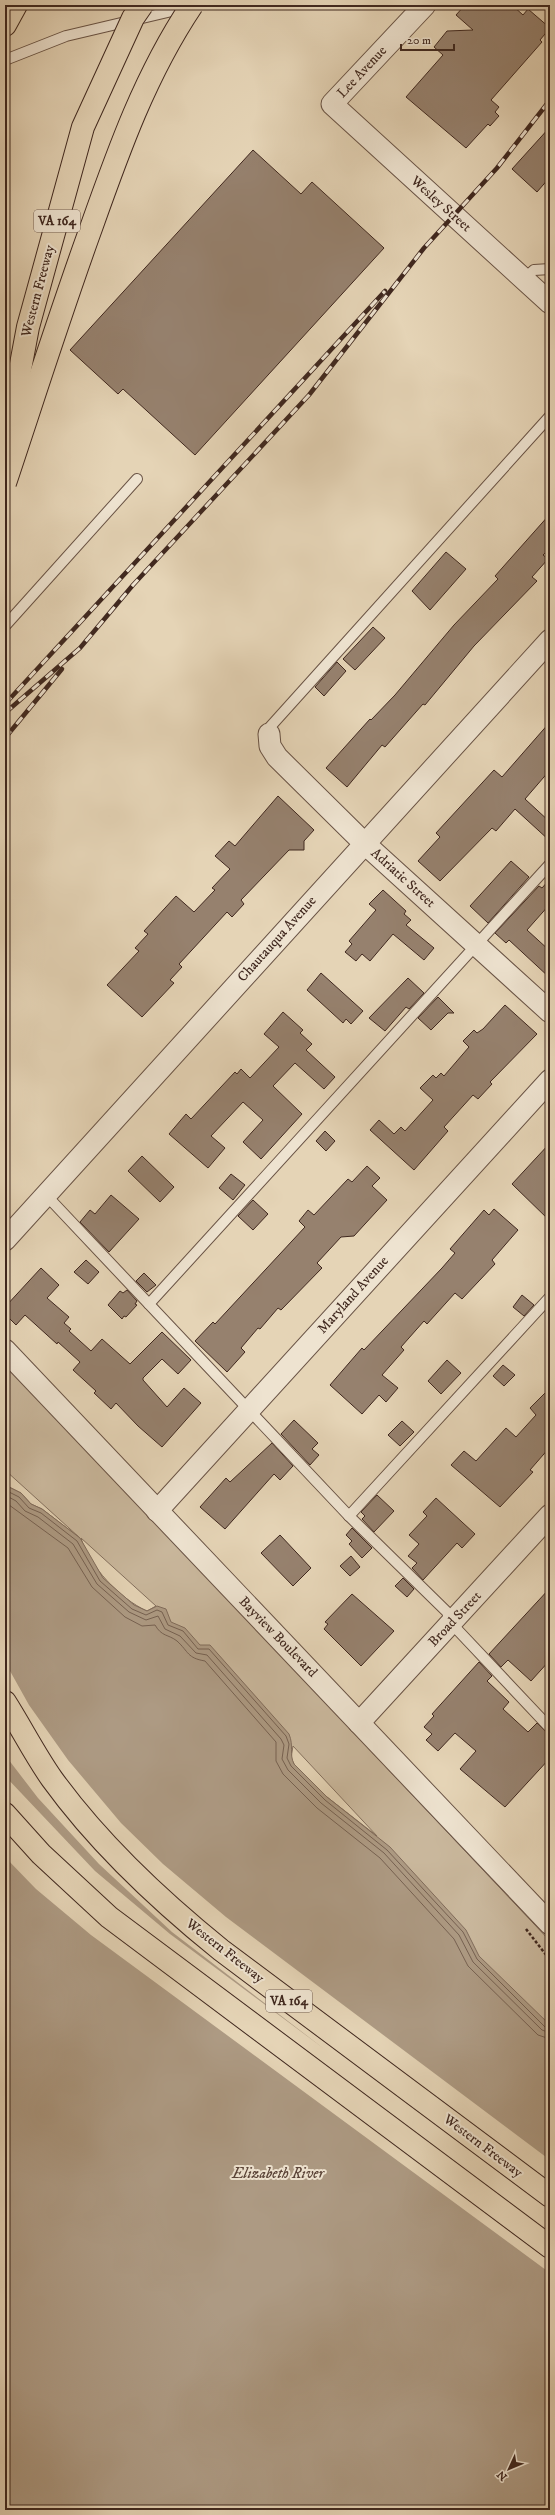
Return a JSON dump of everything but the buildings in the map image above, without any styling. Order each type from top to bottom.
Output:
[{"type":"highway","points":[[5,25],[16,5]]},
{"type":"highway","name":"Western Freeway","points":[[5,449],[28,327],[83,127],[133,18],[142,5]]},
{"type":"highway","points":[[5,483],[60,314],[121,143],[145,87],[170,37],[192,5]]},
{"type":"highway","name":"Western Freeway","points":[[5,1702],[52,1779],[125,1863],[190,1925],[550,2196]]},
{"type":"highway","points":[[5,1726],[52,1779]]},
{"type":"highway","name":"VA 164","points":[[5,1814],[41,1854],[109,1916],[550,2247]]},
{"type":"street","name":"Lee Avenue","points":[[332,104],[425,5]]},
{"type":"street","name":"Wesley Street","points":[[332,104],[550,303]]},
{"type":"street","name":"Chautauqua Avenue","points":[[5,1240],[364,843],[446,757],[550,640]]},
{"type":"street","name":"Adriatic Street","points":[[269,734],[270,746],[277,757],[364,843],[550,1012]]},
{"type":"street","name":"Maryland Avenue","points":[[157,1511],[550,1080]]},
{"type":"street","name":"Bayview Boulevard","points":[[5,1350],[550,1924]]},
{"type":"street","name":"Broad Street","points":[[358,1723],[550,1515]]},
{"type":"lane","points":[[5,60],[66,36],[112,23],[200,5]]},
{"type":"lane","points":[[524,279],[534,270],[550,269]]},
{"type":"lane","points":[[269,734],[270,727],[312,679],[550,416]]},
{"type":"lane","points":[[5,626],[138,479]]},
{"type":"lane","points":[[149,1304],[550,864]]},
{"type":"lane","points":[[46,1195],[248,1410],[350,1516],[447,1612],[451,1623],[550,1728]]},
{"type":"lane","points":[[350,1516],[550,1297]]},
{"type":"shaded area","points":[[5,1363],[550,1941],[550,2147],[31,1652],[5,1477],[7,1486],[21,1493],[31,1504],[42,1509],[80,1538],[5,1470]],"holes":[[[81,1538],[156,1606],[147,1611],[137,1606],[116,1590],[91,1560]],[[293,1746],[377,1836],[327,1797],[294,1764],[291,1758]]]},
{"type":"water","name":"Elizabeth River","points":[[5,1477],[7,1486],[21,1493],[31,1504],[42,1509],[80,1538],[103,1578],[134,1605],[147,1611],[157,1606],[166,1609],[171,1622],[185,1628],[200,1645],[210,1645],[289,1734],[294,1764],[327,1797],[390,1847],[466,1930],[479,1956],[550,2025],[550,2510],[5,2510]]},
{"type":"pier","points":[[5,1662],[29,1705],[68,1760],[121,1823],[163,1864],[226,1917],[550,2160],[550,2273],[91,1935],[36,1889],[5,1857],[5,1776],[95,1871],[170,1934],[323,2048],[172,1932],[99,1864],[38,1798],[5,1755]]},
{"type":"railway","points":[[5,713],[80,648],[133,585],[309,395],[424,248],[497,168],[550,100]]},
{"type":"railway","points":[[5,704],[385,291]]},
{"type":"railway","points":[[5,738],[62,669]]}]
